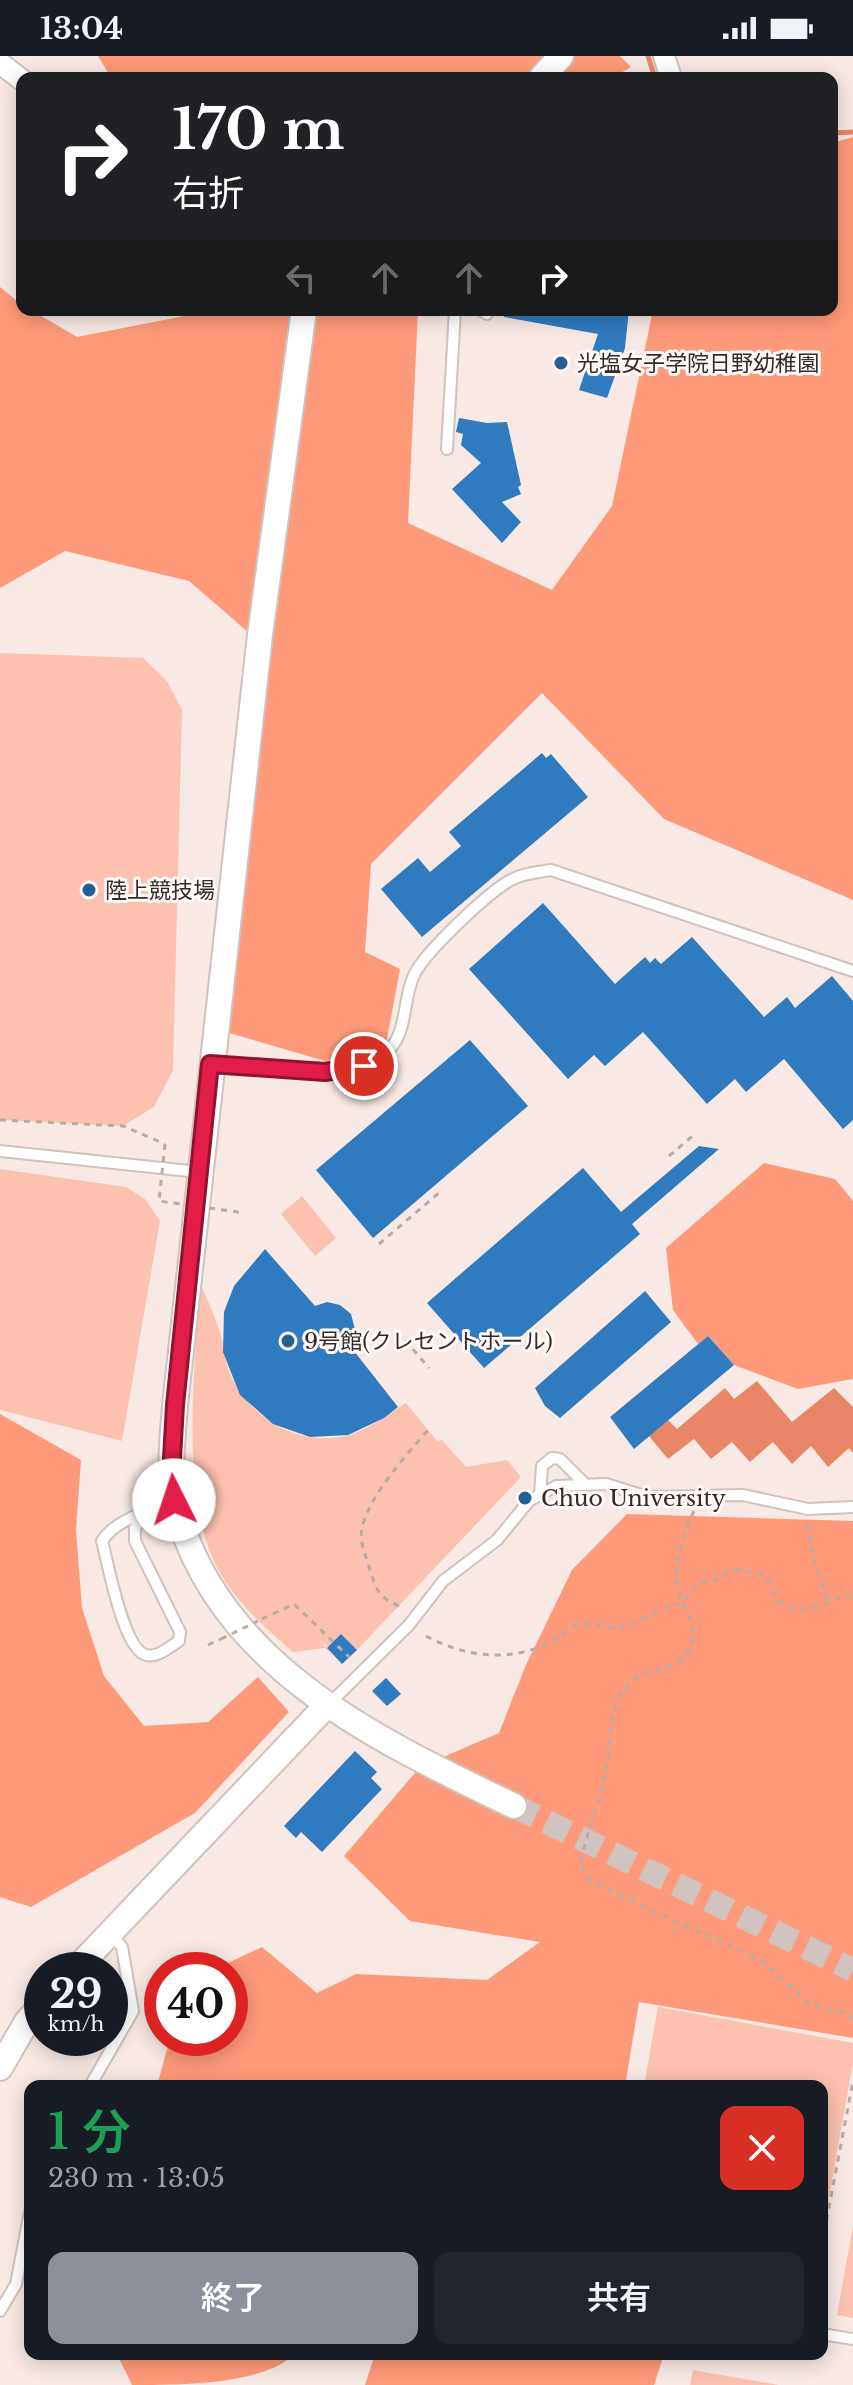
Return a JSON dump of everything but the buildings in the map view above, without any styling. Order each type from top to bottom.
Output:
[{"type":"street","points":[[546,72],[561,56]]},
{"type":"street","points":[[0,63],[16,75]]},
{"type":"street","points":[[303,316],[264,604],[210,1064],[175,1405],[172,1458],[174,1500],[195,1558],[222,1607],[259,1646],[327,1705],[397,1750],[514,1806]]},
{"type":"street","points":[[92,1952],[327,1705]]},
{"type":"street","points":[[0,2068],[24,2026]]},
{"type":"lane","points":[[447,449],[455,316]]},
{"type":"lane","points":[[210,1064],[325,1072],[364,1066],[391,1048],[406,1021],[413,976],[432,945],[514,878],[551,870],[853,971]]},
{"type":"lane","points":[[0,1151],[199,1172]]},
{"type":"lane","points":[[540,1495],[542,1466],[552,1458],[560,1459],[586,1485]]},
{"type":"lane","points":[[327,1705],[409,1625],[443,1581],[497,1540],[529,1501],[556,1486],[606,1484],[648,1497],[743,1495],[808,1509],[853,1507]]},
{"type":"lane","points":[[145,1513],[135,1528],[135,1541],[180,1632],[179,1641],[158,1654],[148,1656],[138,1652],[128,1635],[102,1541],[110,1529],[145,1513],[174,1500]]},
{"type":"lane","points":[[93,2080],[133,2011],[122,1947],[110,1933]]},
{"type":"lane","points":[[0,2311],[16,2284],[24,2243]]},
{"type":"lane","points":[[828,2335],[853,2339]]},
{"type":"path","points":[[0,1120],[123,1126],[165,1144],[159,1201],[245,1213]]},
{"type":"path","points":[[669,1156],[695,1134]]},
{"type":"path","points":[[379,1244],[440,1192]]},
{"type":"path","points":[[405,1340],[429,1368]]},
{"type":"path","points":[[399,1606],[380,1596],[373,1585],[362,1544],[362,1527],[397,1466],[428,1430]]},
{"type":"path","points":[[700,1496],[687,1526],[676,1581],[694,1634],[691,1649],[680,1662],[631,1681],[619,1700],[609,1733],[607,1767],[580,1864],[590,1881],[762,1961],[811,2005],[851,2013],[853,2022]]},
{"type":"path","points":[[807,1520],[814,1560],[829,1604]]},
{"type":"path","points":[[426,1636],[468,1653],[515,1654],[553,1641],[574,1626],[589,1623],[619,1627],[667,1605],[683,1603],[697,1584],[738,1570],[764,1575],[777,1599],[797,1609],[829,1604],[853,1594]]},
{"type":"path","points":[[208,1645],[294,1604],[349,1657]]},
{"type":"path","points":[[828,2212],[853,2081]]},
{"type":"shaded area","points":[[98,56],[620,56],[631,67],[622,72],[107,72]]},
{"type":"shaded area","points":[[853,137],[853,900],[664,819],[542,693],[371,864],[365,952],[400,969],[386,1044],[325,1061],[219,1030],[256,639],[189,581],[65,551],[0,588],[0,287],[16,300],[16,316],[41,316],[77,337],[184,316],[418,316],[408,523],[552,590],[612,506],[652,316],[838,316],[838,141]]},
{"type":"shaded area","name":"陸上競技場","points":[[0,653],[143,658],[167,681],[182,710],[173,1070],[154,1107],[123,1126],[0,1120]]},
{"type":"shaded area","points":[[764,1163],[835,1179],[853,1201],[853,1379],[798,1389],[734,1365],[708,1336],[698,1344],[673,1310],[666,1248]]},
{"type":"shaded area","points":[[0,1169],[126,1187],[145,1199],[160,1221],[122,1441],[0,1410]]},
{"type":"shaded area","points":[[302,1196],[336,1238],[315,1256],[281,1214]]},
{"type":"shaded area","points":[[199,1280],[220,1332],[228,1369],[239,1390],[250,1405],[280,1427],[315,1438],[333,1438],[367,1428],[406,1403],[437,1441],[442,1440],[466,1467],[507,1460],[521,1477],[357,1650],[341,1634],[334,1652],[317,1638],[334,1655],[325,1648],[293,1652],[240,1601],[225,1581],[209,1550],[194,1476],[192,1435]]},
{"type":"shaded area","points":[[757,1381],[792,1422],[834,1388],[853,1407],[853,1453],[849,1448],[828,1467],[811,1446],[792,1464],[773,1442],[750,1462],[732,1442],[711,1459],[694,1439],[668,1459],[649,1436],[668,1420],[677,1429],[725,1388],[734,1399]]},
{"type":"shaded area","points":[[0,1414],[81,1460],[76,1530],[82,1608],[104,1676],[144,1726],[208,1722],[258,1677],[289,1712],[195,1813],[31,1907],[0,1897]]},
{"type":"shaded area","points":[[627,1514],[853,1521],[853,2038],[639,2002],[626,2080],[159,2080],[165,2056],[248,2056],[248,1954],[262,1947],[317,1993],[356,1974],[487,1980],[540,1942],[410,1921],[344,1856],[420,1767],[499,1733],[526,1665],[572,1570]]},
{"type":"shaded area","points":[[658,2007],[853,2043],[853,2063],[828,2203],[828,2080],[645,2080]]},
{"type":"shaded area","points":[[853,2225],[853,2318],[837,2315]]},
{"type":"shaded area","points":[[120,2360],[287,2360],[263,2372],[220,2381],[132,2385]]},
{"type":"shaded area","points":[[373,2360],[662,2360],[654,2385],[365,2385]]},
{"type":"shaded area","points":[[693,2370],[779,2385],[690,2385]]},
{"type":"waterway","points":[[648,56],[653,72]]},
{"type":"waterway","points":[[838,133],[853,132]]},
{"type":"tunnel","points":[[514,1806],[853,1970]]},
{"type":"place","name":"光塩女子学院日野幼稚園","points":[[561,363]]},
{"type":"place","name":"陸上競技場","points":[[89,890]]},
{"type":"place","name":"9号館(クレセントホール)","points":[[288,1341]]},
{"type":"place","name":"Chuo University","points":[[525,1498]]},
{"type":"route","points":[[174,1500],[172,1458],[175,1405],[210,1064],[325,1072],[364,1066]]}]
